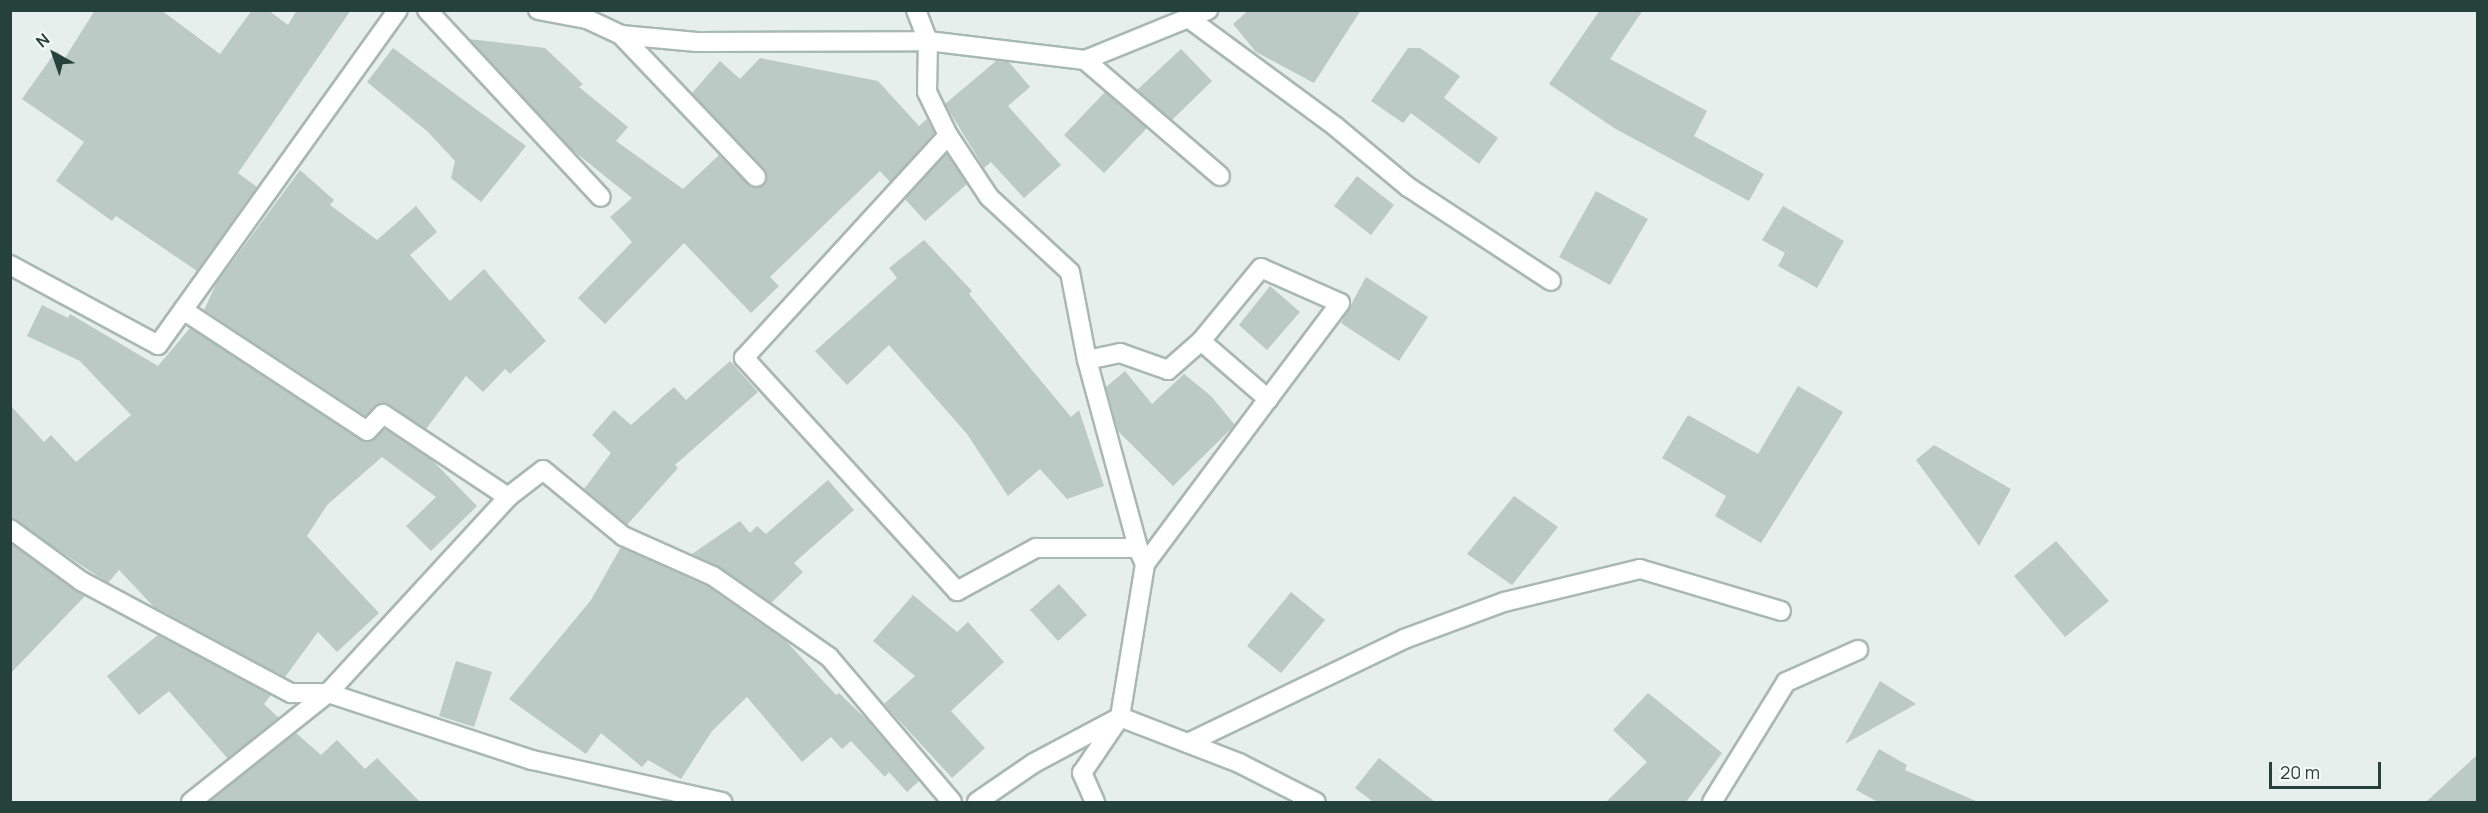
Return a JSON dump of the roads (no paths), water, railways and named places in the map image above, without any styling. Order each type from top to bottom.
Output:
[{"type":"street","points":[[10,265],[158,345],[398,10]]},
{"type":"street","points":[[427,10],[602,197]]},
{"type":"street","points":[[538,10],[590,15],[621,35],[756,177]]},
{"type":"street","points":[[916,10],[928,41],[927,92],[948,135],[989,197],[1070,272],[1087,360],[1141,556],[1119,717],[1082,773],[1095,802]]},
{"type":"street","points":[[621,35],[696,42],[928,41],[1085,60],[1208,10]]},
{"type":"street","points":[[1187,17],[1336,127],[1408,187],[1551,281]]},
{"type":"street","points":[[1085,60],[1220,176]]},
{"type":"street","points":[[948,135],[744,358],[957,591],[1036,548],[1141,556]]},
{"type":"street","points":[[1087,360],[1120,353],[1168,370],[1200,341],[1261,268],[1340,303],[1269,399],[1141,556]]},
{"type":"street","points":[[183,310],[367,431],[383,414],[508,497]]},
{"type":"street","points":[[1200,341],[1269,399]]},
{"type":"street","points":[[191,802],[328,693],[508,497],[543,470],[623,536],[713,576],[829,657],[952,802]]},
{"type":"street","points":[[10,529],[81,581],[291,693],[328,693],[532,759],[722,802]]},
{"type":"street","points":[[1188,743],[1404,639],[1504,602],[1640,569],[1781,611]]},
{"type":"street","points":[[1712,802],[1786,682],[1858,650]]},
{"type":"street","points":[[977,802],[1034,764],[1119,717],[1188,743],[1316,802]]}]
